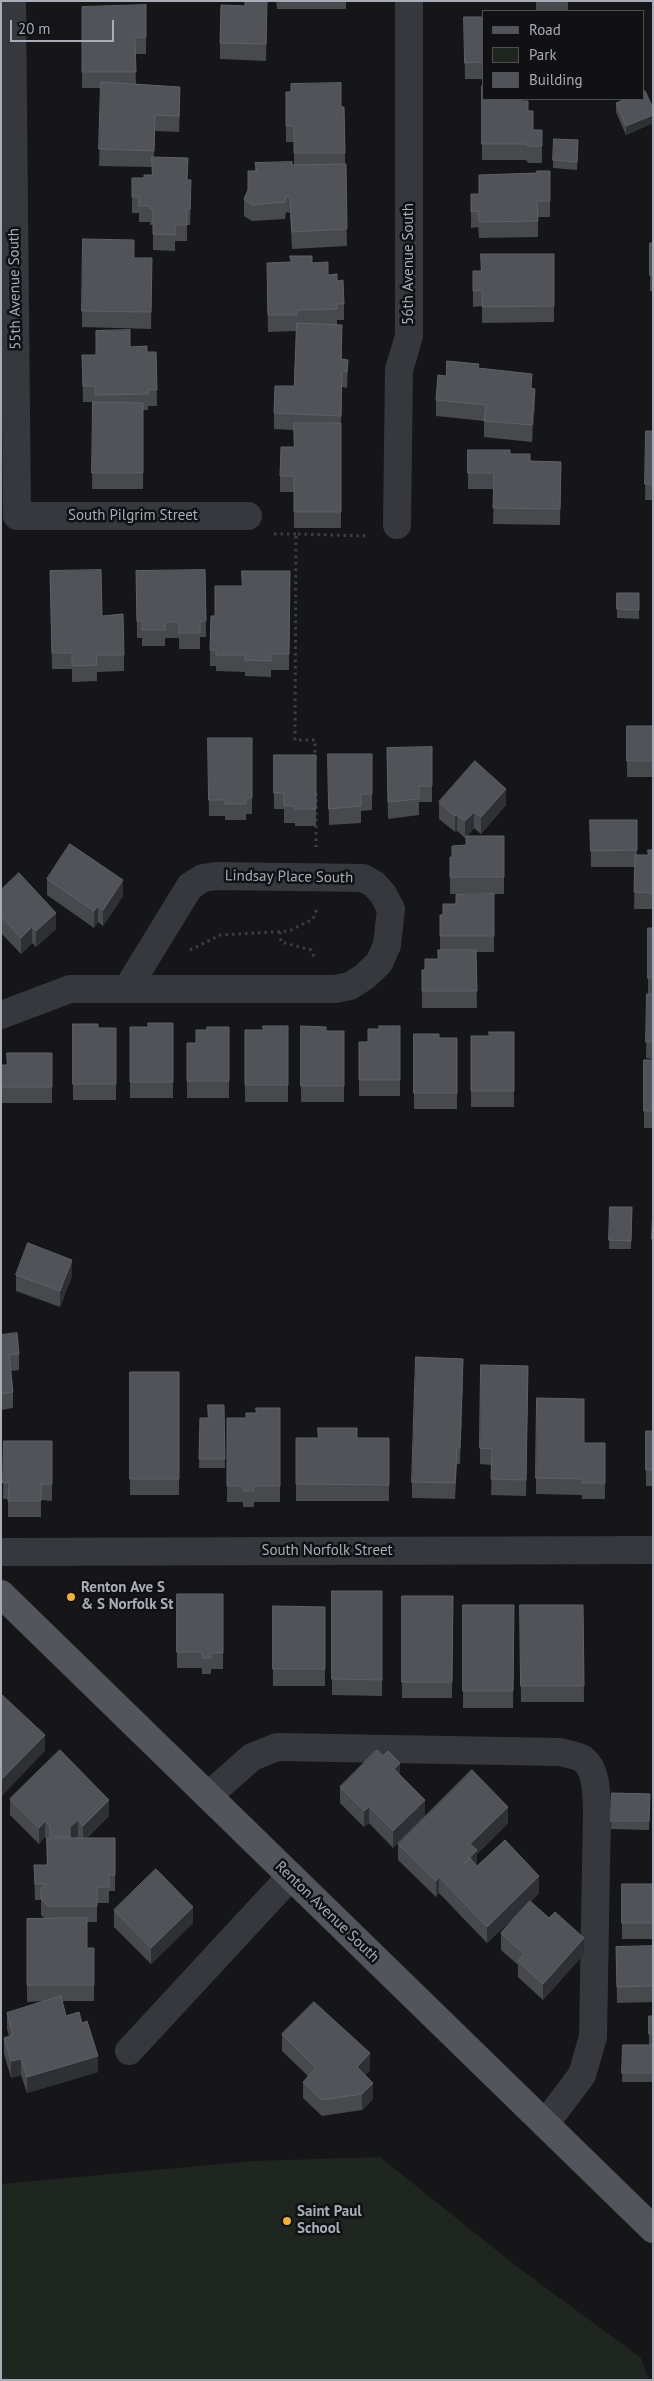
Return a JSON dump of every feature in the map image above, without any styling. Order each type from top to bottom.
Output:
[{"type":"main road","name":"Renton Avenue South","points":[[1,1594],[653,2229]]},
{"type":"street","name":"55th Avenue South","points":[[12,1],[17,516]]},
{"type":"street","name":"56th Avenue South","points":[[397,525],[399,370],[409,336],[409,1]]},
{"type":"street","name":"South Pilgrim Street","points":[[17,516],[248,516]]},
{"type":"street","name":"Lindsay Place South","points":[[1,1015],[70,989],[127,989],[335,989],[350,986],[379,963],[388,945],[391,909],[383,894],[363,878],[318,890],[216,876],[203,878],[190,886],[127,989]]},
{"type":"street","name":"South Norfolk Street","points":[[1,1552],[653,1550]]},
{"type":"street","points":[[208,1796],[252,1757],[277,1747],[560,1752],[583,1759],[591,1769],[595,1784],[597,1809],[593,2037],[582,2075],[545,2124]]},
{"type":"street","points":[[129,2050],[291,1876]]},
{"type":"path","points":[[315,760],[315,740],[295,740],[296,534],[397,536],[397,525]]},
{"type":"path","points":[[189,951],[220,934],[289,931],[313,919],[318,890],[316,789]]},
{"type":"path","points":[[280,932],[281,942],[311,950],[317,965]]},
{"type":"green space","name":"Saint Paul School","points":[[380,2157],[511,2262],[641,2358],[649,2380],[1,2380],[1,2184],[254,2161]]},
{"type":"building","points":[[245,1],[267,1],[266,44],[220,43],[221,5],[245,6]]},
{"type":"building","points":[[146,5],[146,37],[135,38],[136,72],[82,72],[82,7]]},
{"type":"building","points":[[464,17],[482,17],[482,62],[465,63]]},
{"type":"building","points":[[101,82],[180,87],[179,116],[155,115],[154,151],[99,149]]},
{"type":"building","points":[[341,83],[341,107],[344,107],[345,153],[294,153],[294,126],[286,126],[286,92],[291,92],[291,84]]},
{"type":"building","points":[[644,92],[653,108],[653,115],[626,126],[616,103],[624,100],[644,100]]},
{"type":"building","points":[[482,100],[528,101],[528,111],[533,111],[533,130],[542,130],[542,146],[482,144]]},
{"type":"building","points":[[554,139],[578,140],[577,162],[553,160]]},
{"type":"building","points":[[152,157],[188,158],[187,180],[191,180],[190,209],[187,209],[187,225],[175,225],[175,235],[153,234],[153,209],[150,209],[150,206],[139,206],[139,197],[132,197],[132,178],[144,178],[144,175],[152,175]]},
{"type":"building","points":[[292,162],[292,165],[346,164],[347,229],[292,232],[290,197],[286,196],[285,202],[252,205],[244,199],[248,190],[248,171],[257,171],[255,163]]},
{"type":"building","points":[[537,171],[550,171],[550,201],[537,201],[538,221],[479,222],[478,211],[471,212],[471,194],[479,194],[479,175],[537,173]]},
{"type":"building","points":[[83,239],[134,240],[134,258],[152,258],[151,312],[82,311]]},
{"type":"building","points":[[650,243],[653,243],[653,275],[650,275]]},
{"type":"building","points":[[481,254],[554,254],[554,306],[482,307],[482,290],[473,291],[473,271],[481,271]]},
{"type":"building","points":[[290,256],[312,256],[312,263],[328,262],[328,275],[337,274],[337,281],[343,280],[344,304],[336,304],[337,309],[297,310],[297,315],[268,315],[267,263],[291,262]]},
{"type":"building","points":[[297,323],[342,325],[341,359],[348,360],[347,372],[342,371],[341,416],[274,413],[275,386],[294,386]]},
{"type":"building","points":[[130,330],[130,347],[147,346],[147,352],[156,352],[157,390],[148,390],[148,394],[95,395],[95,386],[83,386],[82,355],[96,355],[96,331]]},
{"type":"building","points":[[447,361],[479,364],[478,368],[532,374],[531,388],[535,389],[532,425],[484,421],[486,405],[436,400],[438,375],[446,376]]},
{"type":"building","points":[[93,402],[143,403],[143,473],[92,473]]},
{"type":"building","points":[[294,423],[341,423],[341,512],[294,512],[294,476],[280,476],[281,447],[294,447]]},
{"type":"building","points":[[646,431],[653,431],[653,484],[645,484]]},
{"type":"building","points":[[468,450],[510,450],[510,454],[530,454],[530,461],[561,462],[560,509],[493,508],[494,473],[468,473]]},
{"type":"building","points":[[101,570],[102,616],[123,614],[124,655],[96,655],[97,665],[72,666],[72,653],[52,653],[50,571]]},
{"type":"building","points":[[205,570],[206,621],[200,621],[200,633],[179,633],[179,622],[165,622],[165,630],[142,630],[142,621],[137,621],[136,571]]},
{"type":"building","points":[[242,571],[290,571],[289,654],[271,654],[271,661],[245,660],[245,655],[216,655],[216,650],[210,650],[211,616],[215,616],[215,586],[242,586]]},
{"type":"building","points":[[617,593],[639,593],[639,610],[617,609]]},
{"type":"building","points":[[627,726],[653,726],[653,761],[627,761]]},
{"type":"building","points":[[208,738],[252,738],[252,798],[246,798],[246,804],[225,804],[225,800],[209,800]]},
{"type":"building","points":[[432,747],[432,786],[419,786],[419,799],[388,802],[387,748]]},
{"type":"building","points":[[328,754],[372,754],[372,794],[361,794],[361,806],[329,809]]},
{"type":"building","points":[[274,755],[316,755],[316,809],[295,809],[295,806],[284,806],[284,793],[274,793]]},
{"type":"building","points":[[475,761],[506,789],[481,817],[474,812],[465,821],[457,815],[455,816],[439,802]]},
{"type":"building","points":[[590,820],[637,820],[637,850],[591,851]]},
{"type":"building","points":[[466,836],[504,836],[504,877],[450,877],[452,846],[466,845]]},
{"type":"building","points":[[70,844],[123,880],[103,910],[98,906],[94,911],[47,879]]},
{"type":"building","points":[[648,850],[653,850],[653,893],[634,892],[635,855],[648,855]]},
{"type":"building","points":[[19,873],[56,913],[36,931],[32,927],[21,938],[1,916],[1,890]]},
{"type":"building","points":[[494,894],[494,936],[440,936],[440,915],[443,915],[443,904],[456,904],[456,895]]},
{"type":"building","points":[[648,928],[653,928],[653,978],[648,978]]},
{"type":"building","points":[[438,950],[476,950],[477,991],[422,991],[422,970],[425,970],[425,959],[438,959]]},
{"type":"building","points":[[647,994],[653,994],[653,1042],[646,1042]]},
{"type":"building","points":[[148,1023],[173,1023],[173,1082],[130,1082],[130,1027],[148,1027]]},
{"type":"building","points":[[73,1024],[98,1024],[98,1028],[116,1028],[116,1084],[73,1084]]},
{"type":"building","points":[[263,1026],[288,1026],[288,1085],[245,1085],[245,1030],[263,1030]]},
{"type":"building","points":[[301,1026],[326,1027],[326,1031],[344,1031],[344,1086],[301,1086]]},
{"type":"building","points":[[379,1026],[400,1026],[400,1080],[359,1080],[359,1042],[368,1042],[368,1029],[379,1029]]},
{"type":"building","points":[[207,1027],[229,1027],[229,1081],[187,1081],[187,1043],[196,1043],[196,1030],[207,1030]]},
{"type":"building","points":[[489,1032],[514,1032],[514,1091],[471,1091],[471,1036],[489,1036]]},
{"type":"building","points":[[414,1034],[439,1034],[439,1038],[457,1038],[457,1093],[414,1093]]},
{"type":"building","points":[[7,1053],[52,1053],[52,1087],[1,1087],[1,1065],[7,1065]]},
{"type":"building","points":[[644,1060],[653,1060],[653,1111],[644,1111]]},
{"type":"building","points":[[653,1206],[653,1239],[652,1239]]},
{"type":"building","points":[[610,1207],[632,1207],[631,1241],[609,1240]]},
{"type":"building","points":[[28,1243],[72,1260],[60,1291],[16,1275]]},
{"type":"building","points":[[17,1333],[19,1354],[9,1355],[13,1392],[1,1394],[1,1335]]},
{"type":"building","points":[[416,1357],[463,1359],[460,1448],[457,1448],[455,1483],[412,1482]]},
{"type":"building","points":[[481,1365],[528,1366],[526,1480],[491,1479],[492,1449],[480,1448]]},
{"type":"building","points":[[130,1372],[179,1372],[179,1479],[130,1479]]},
{"type":"building","points":[[537,1398],[584,1399],[584,1443],[605,1443],[605,1483],[582,1483],[582,1479],[536,1478]]},
{"type":"building","points":[[208,1405],[224,1405],[225,1459],[199,1459],[200,1418],[208,1418]]},
{"type":"building","points":[[256,1408],[280,1408],[280,1486],[254,1486],[254,1491],[243,1491],[243,1486],[227,1486],[227,1418],[246,1418],[246,1413],[256,1413]]},
{"type":"building","points":[[318,1428],[357,1428],[357,1438],[389,1438],[389,1485],[296,1484],[296,1438],[318,1438]]},
{"type":"building","points":[[646,1431],[653,1431],[653,1470],[646,1470]]},
{"type":"building","points":[[4,1441],[52,1441],[52,1484],[41,1484],[41,1501],[8,1501],[9,1483],[3,1483]]},
{"type":"building","points":[[332,1591],[382,1591],[382,1680],[332,1679]]},
{"type":"building","points":[[177,1594],[223,1594],[223,1653],[211,1653],[211,1658],[202,1658],[202,1652],[177,1652]]},
{"type":"building","points":[[402,1596],[453,1596],[452,1682],[402,1682]]},
{"type":"building","points":[[463,1605],[514,1605],[513,1691],[463,1691]]},
{"type":"building","points":[[520,1605],[583,1605],[584,1686],[521,1686]]},
{"type":"building","points":[[273,1606],[325,1607],[325,1669],[273,1669]]},
{"type":"building","points":[[1,1694],[45,1735],[1,1780]]},
{"type":"building","points":[[60,1750],[109,1800],[83,1826],[78,1820],[70,1827],[70,1837],[50,1836],[50,1826],[45,1821],[39,1828],[10,1799]]},
{"type":"building","points":[[377,1750],[383,1756],[388,1751],[400,1763],[394,1769],[425,1800],[393,1831],[369,1807],[364,1811],[340,1787]]},
{"type":"building","points":[[472,1770],[508,1807],[470,1844],[477,1850],[464,1864],[470,1858],[477,1866],[505,1840],[539,1876],[487,1927],[439,1877],[436,1881],[398,1844]]},
{"type":"building","points":[[612,1793],[650,1794],[649,1821],[611,1821]]},
{"type":"building","points":[[47,1838],[115,1838],[115,1875],[109,1875],[109,1887],[97,1887],[97,1906],[48,1906],[41,1899],[41,1888],[47,1884],[35,1884],[34,1865],[47,1865]]},
{"type":"building","points":[[156,1869],[193,1907],[151,1948],[114,1910]]},
{"type":"building","points":[[622,1884],[653,1884],[653,1923],[622,1923]]},
{"type":"building","points":[[530,1901],[549,1918],[555,1912],[584,1938],[543,1984],[518,1961],[524,1954],[501,1933]]},
{"type":"building","points":[[87,1918],[87,1948],[94,1948],[94,1985],[27,1985],[27,1919]]},
{"type":"building","points":[[653,1946],[653,1986],[617,1987],[616,1947]]},
{"type":"building","points":[[61,1996],[66,2016],[79,2012],[82,2023],[87,2021],[98,2056],[27,2077],[21,2059],[11,2061],[4,2038],[13,2035],[7,2013]]},
{"type":"building","points":[[314,2002],[370,2053],[357,2067],[373,2083],[362,2094],[322,2100],[303,2082],[316,2068],[282,2034]]},
{"type":"building","points":[[649,2016],[653,2016],[653,2034],[649,2034]]},
{"type":"building","points":[[623,2045],[653,2045],[653,2073],[622,2073]]},
{"type":"place","name":"Renton Ave S & S Norfolk St","points":[[71,1597]]},
{"type":"place","name":"Saint Paul School","points":[[287,2221]]}]
